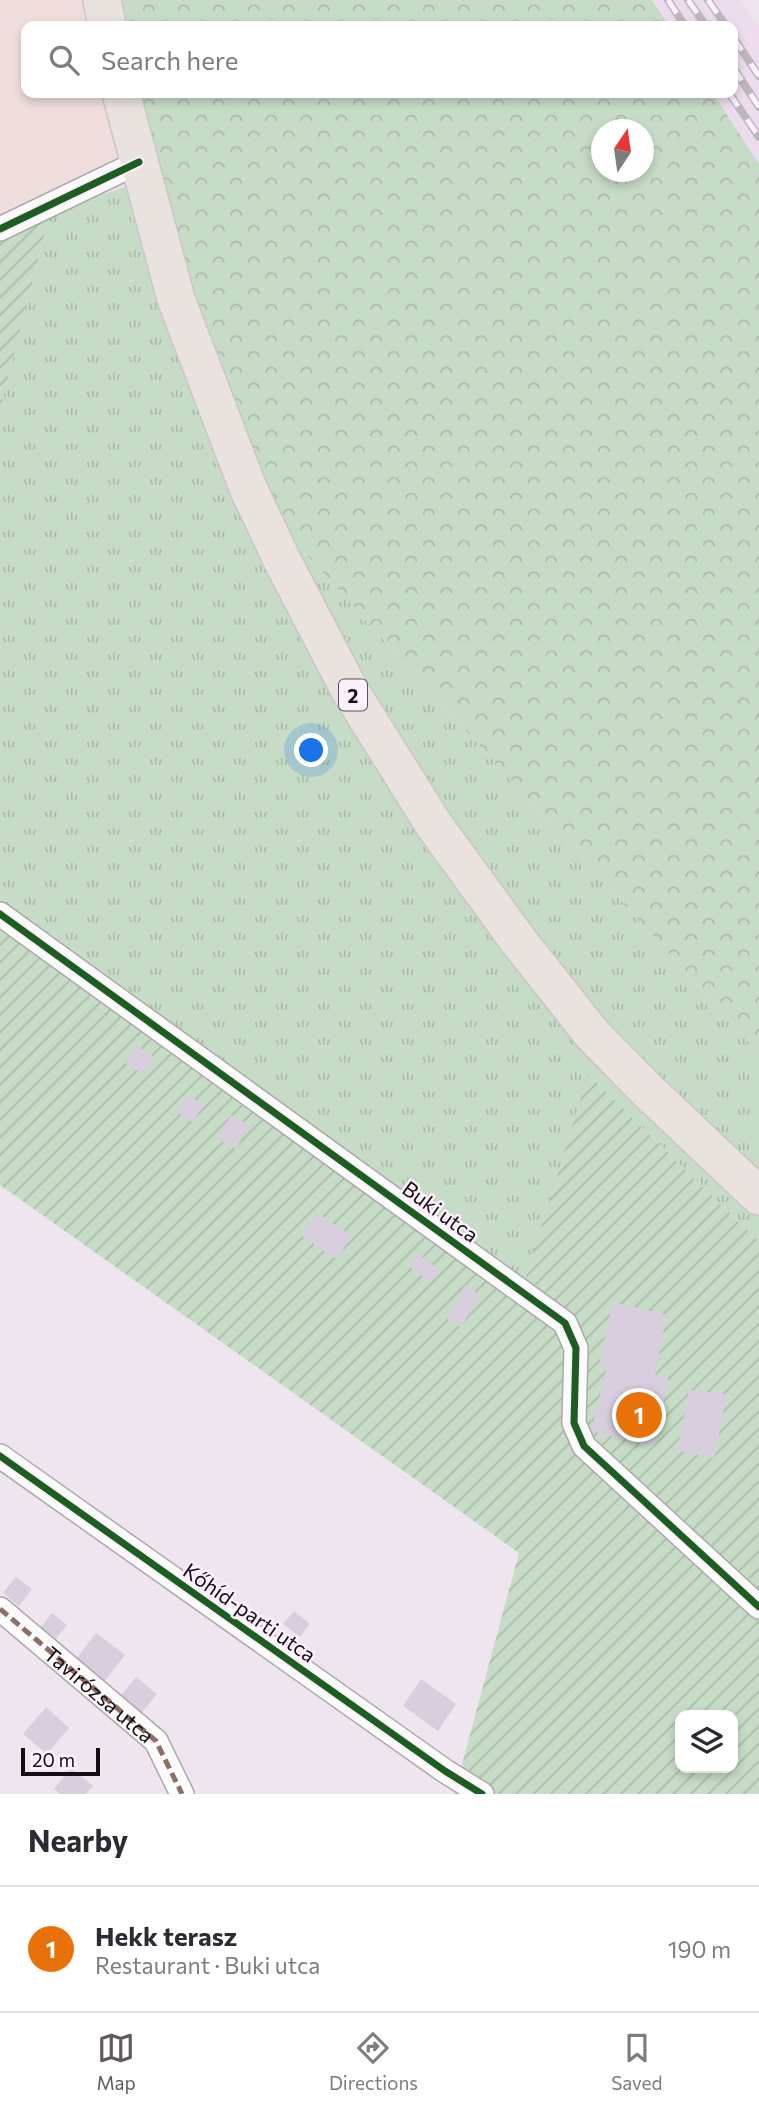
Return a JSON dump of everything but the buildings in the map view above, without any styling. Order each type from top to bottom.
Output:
[{"type":"main road","points":[[102,0],[106,21]]},
{"type":"main road","name":"2","points":[[122,98],[176,299],[248,488],[349,689],[434,825],[520,943],[593,1035],[759,1196]]},
{"type":"street","points":[[0,229],[139,162]]},
{"type":"street","name":"Buki utca","points":[[0,914],[565,1323],[576,1348],[574,1423],[584,1446],[759,1607]]},
{"type":"street","name":"Kőhíd-parti utca","points":[[0,1456],[434,1763],[482,1794]]},
{"type":"street","name":"Tavirózsa utca","points":[[0,1609],[156,1741],[182,1794]]},
{"type":"shaded area","points":[[0,0],[104,0],[110,21],[21,21],[21,98],[135,98],[159,175],[0,230]]},
{"type":"shaded area","points":[[652,0],[741,0],[759,27],[759,164],[716,98],[738,98],[738,21],[666,21]]},
{"type":"green space","points":[[104,0],[652,0],[666,21],[110,21]]},
{"type":"green space","points":[[135,98],[716,98],[759,164],[759,1053],[263,507]]},
{"type":"green space","points":[[159,175],[263,507],[759,1053],[759,1242],[589,1075],[525,1284],[0,896],[0,410],[50,213]]},
{"type":"green space","points":[[50,213],[0,410],[0,230]]},
{"type":"green space","points":[[0,896],[524,1284],[588,1074],[759,1242],[759,1794],[454,1794],[519,1553],[0,1185]]},
{"type":"railway","points":[[668,0],[682,21]]},
{"type":"railway","points":[[688,0],[703,21]]},
{"type":"railway","points":[[708,0],[723,21]]},
{"type":"railway","points":[[738,44],[759,76]]},
{"type":"railway","points":[[738,75],[759,107]]},
{"type":"railway","points":[[732,98],[759,137]]},
{"type":"marked path","points":[[0,1609],[156,1741],[182,1794]]},
{"type":"cycle path","points":[[0,229],[139,162]]},
{"type":"cycle path","points":[[0,914],[565,1323],[576,1348],[574,1423],[584,1446],[759,1607]]},
{"type":"cycle path","points":[[0,1456],[445,1771],[482,1794]]},
{"type":"place","name":"Hekk terasz","points":[[639,1415]]}]
